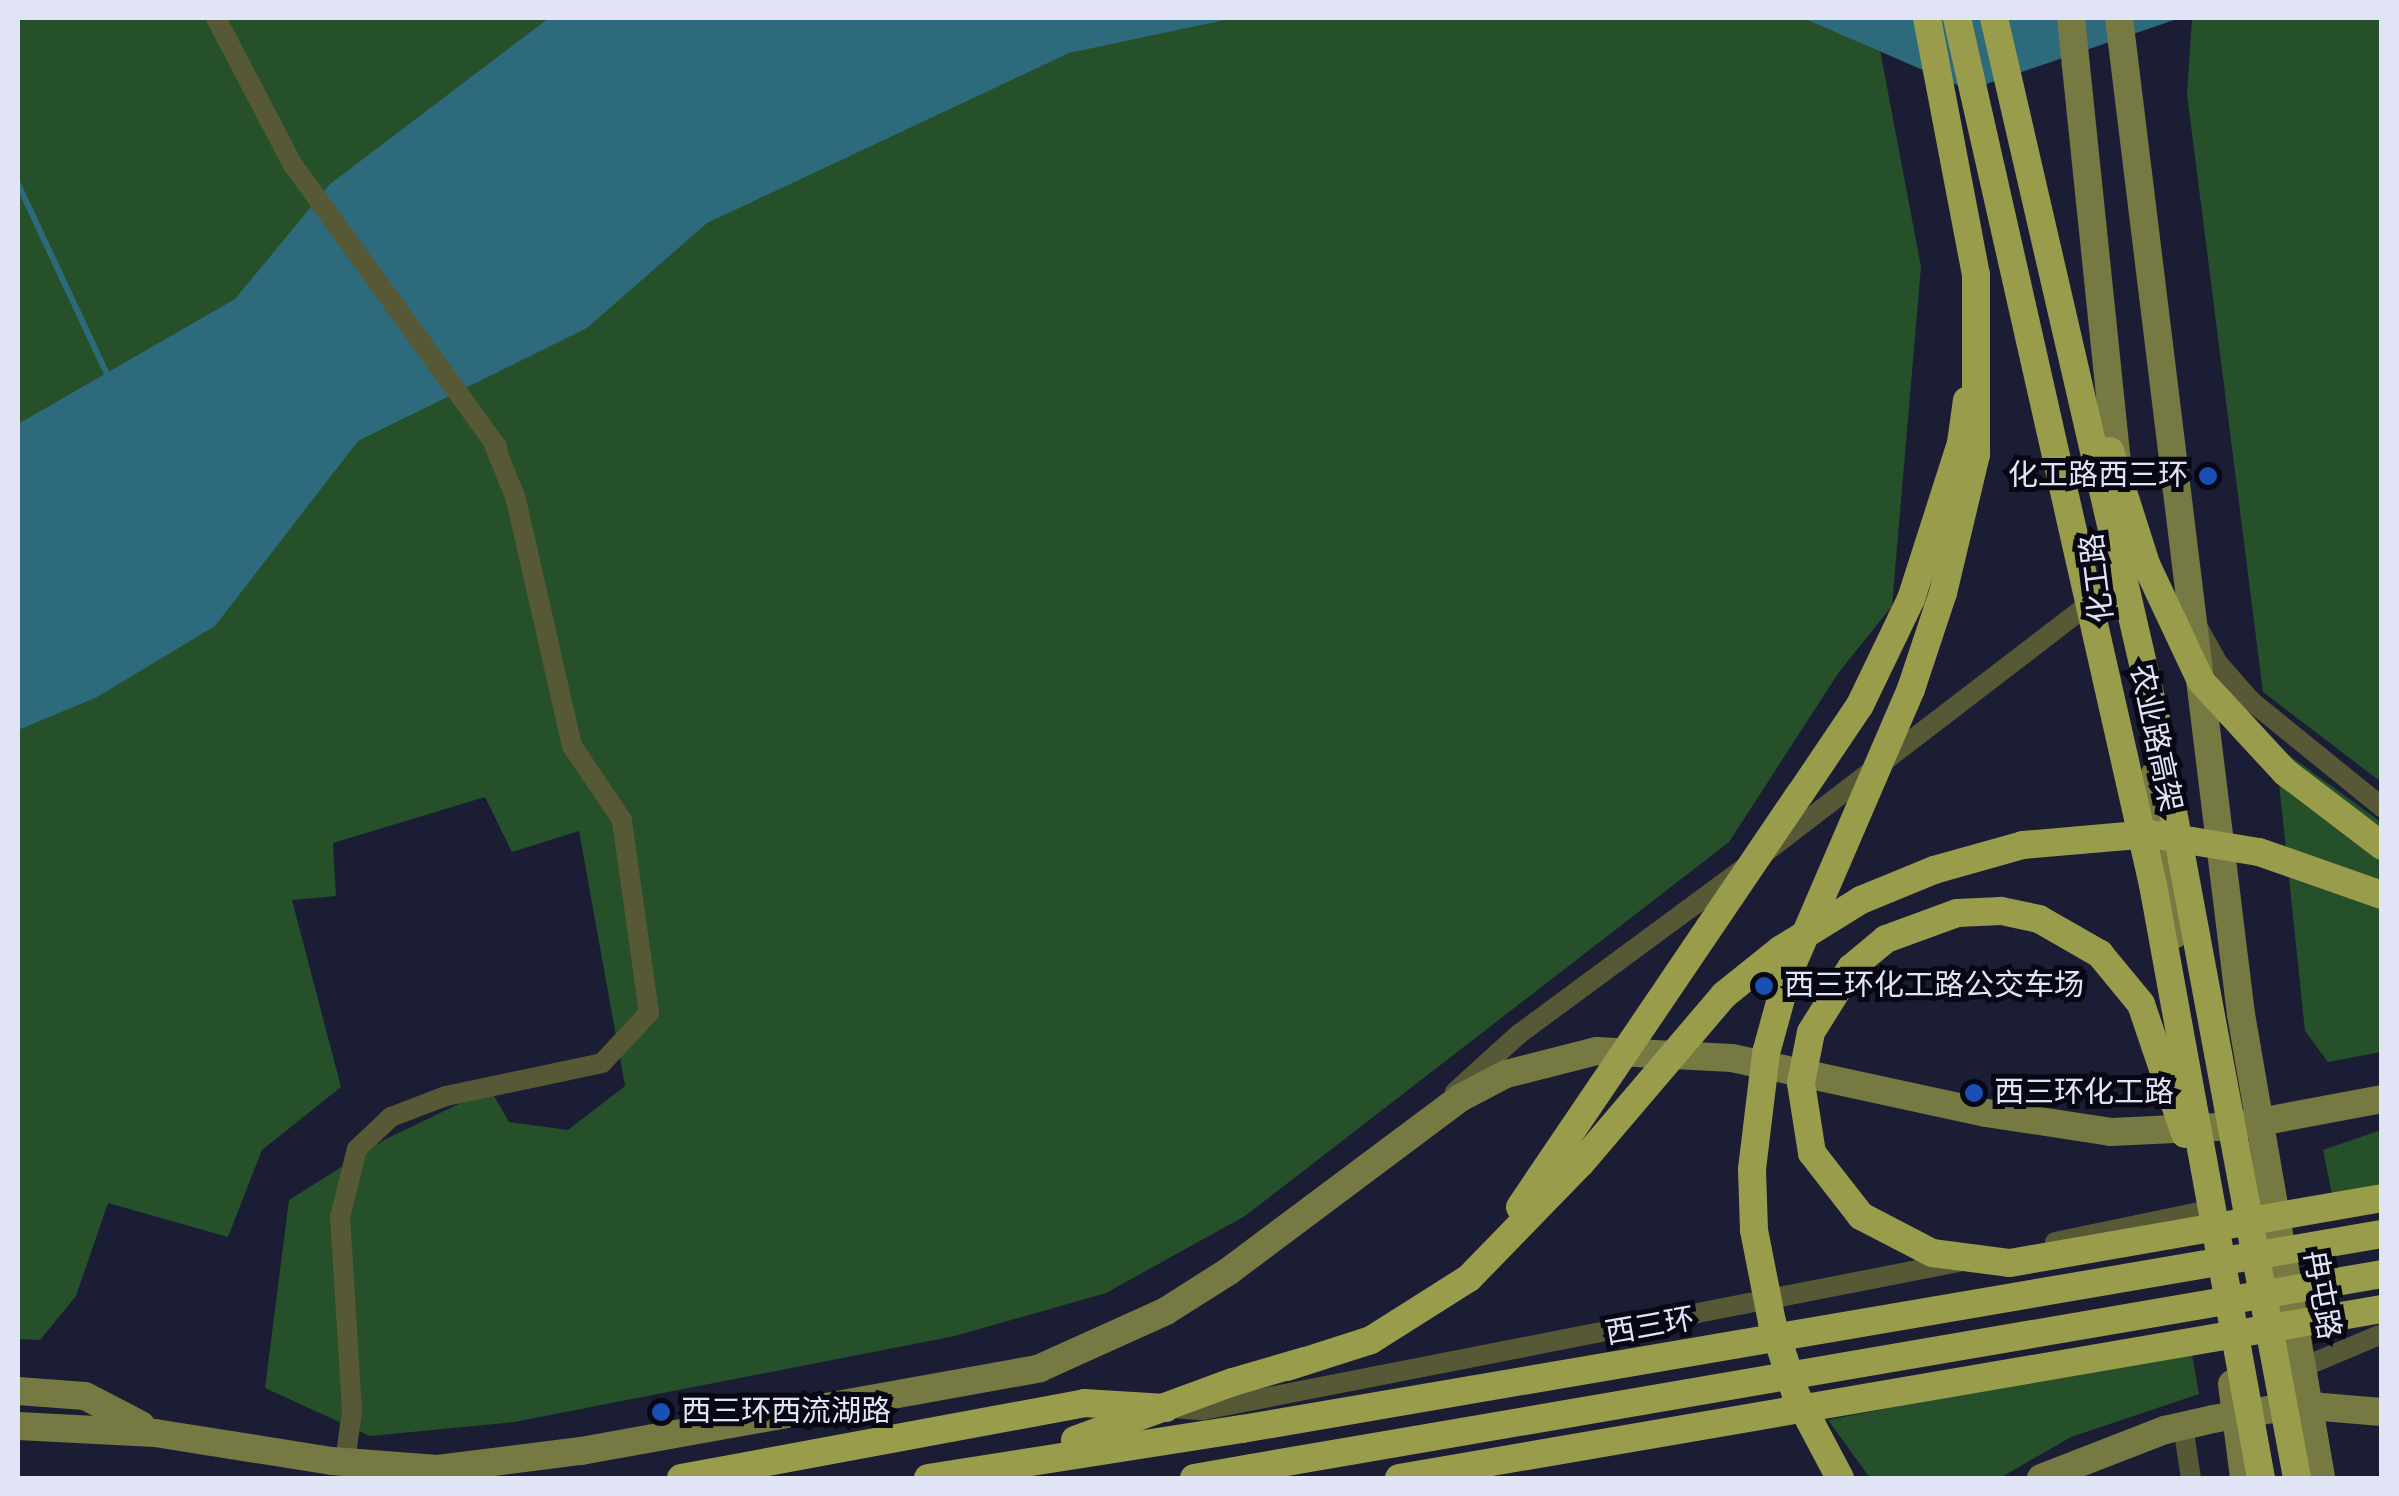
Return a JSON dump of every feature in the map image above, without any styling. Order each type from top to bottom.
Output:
[{"type":"highway","points":[[1840,1478],[1796,1395],[1762,1288],[1752,1169],[1758,1096],[1787,977],[1911,689],[1943,593],[1976,454],[1977,319],[1968,220],[1927,18]]},
{"type":"highway","name":"农业路高架","points":[[1957,18],[2120,728],[2261,1478]]},
{"type":"highway","name":"农业路高架","points":[[1994,18],[2159,738],[2289,1362],[2298,1478]]},
{"type":"highway","points":[[2030,176],[2051,218],[2106,438],[2146,564],[2184,652],[2255,744],[2382,846]]},
{"type":"highway","points":[[1287,1367],[1342,1347],[1411,1307],[1515,1214],[1860,705],[1911,599],[1941,514],[1961,443],[1977,319]]},
{"type":"highway","points":[[984,1469],[1233,1382],[1371,1340],[1470,1278],[1581,1162],[1724,995],[1818,924],[1890,886],[2023,844],[2150,834],[2259,852],[2382,895]]},
{"type":"highway","points":[[2212,1216],[2141,1004],[2100,954],[2066,930],[2001,911],[1922,922],[1886,938],[1825,1002],[1810,1032],[1801,1082],[1812,1153],[1861,1216],[1932,1253],[2010,1263],[2382,1198]]},
{"type":"highway","name":"西三环","points":[[928,1478],[2382,1234]]},
{"type":"highway","points":[[1194,1478],[2382,1274]]},
{"type":"highway","points":[[1399,1478],[2382,1309]]},
{"type":"highway","points":[[2289,1362],[2318,1478]]},
{"type":"highway","points":[[681,1478],[1084,1403],[1166,1408]]},
{"type":"main road","name":"化工路","points":[[2071,18],[2126,534],[2199,1130]]},
{"type":"main road","points":[[2119,18],[2188,603],[2258,1124]]},
{"type":"main road","points":[[18,1426],[155,1433],[401,1469],[493,1463],[1040,1368],[1166,1310],[1229,1270],[1410,1133],[1506,1074],[1596,1051],[1638,1049],[1732,1058],[1986,1113],[2111,1132],[2258,1124],[2382,1099]]},
{"type":"main road","name":"冉屯路","points":[[2258,1124],[2289,1362],[2308,1405],[2318,1478]]},
{"type":"main road","points":[[2199,1130],[2244,1478]]},
{"type":"main road","points":[[18,1390],[85,1396],[155,1433]]},
{"type":"main road","points":[[2041,1478],[2183,1426],[2308,1405],[2382,1412]]},
{"type":"street","points":[[216,18],[292,165],[495,444],[516,499],[572,746],[622,820],[649,1013],[602,1063],[446,1096],[391,1117],[357,1149],[340,1217],[352,1411],[345,1462]]},
{"type":"street","points":[[1410,1133],[1519,1034],[2106,590],[2126,534]]},
{"type":"street","points":[[2188,603],[2216,662],[2251,701],[2382,807]]},
{"type":"street","points":[[1166,1408],[1203,1410],[2212,1216]]},
{"type":"street","points":[[2289,1362],[2382,1334]]},
{"type":"street","points":[[2183,1426],[2191,1478]]},
{"type":"green space","points":[[18,18],[1874,18],[1921,267],[1892,606],[1839,672],[1729,842],[1245,1216],[1106,1293],[955,1336],[514,1422],[370,1436],[265,1388],[289,1200],[386,1139],[490,1089],[509,1122],[568,1130],[625,1086],[579,831],[512,852],[485,797],[333,843],[336,896],[292,900],[341,1087],[262,1150],[228,1237],[108,1203],[76,1296],[40,1340],[18,1339]]},
{"type":"green space","points":[[2192,18],[2381,18],[2381,782],[2263,692],[2187,94]]},
{"type":"green space","points":[[2275,745],[2381,822],[2381,1052],[2328,1062],[2305,1031]]},
{"type":"green space","points":[[2381,1130],[2381,1184],[2332,1194],[2323,1150]]},
{"type":"green space","points":[[2191,1349],[2199,1394],[2071,1437],[2000,1478],[1870,1478],[1828,1420]]},
{"type":"water","points":[[549,18],[1234,18],[1069,53],[707,223],[587,328],[358,441],[215,626],[97,697],[18,730],[18,424],[235,299],[330,184]]},
{"type":"water","points":[[1803,18],[2180,18],[1969,90]]},
{"type":"waterway","points":[[18,184],[107,374]]},
{"type":"place","name":"化工路西三环","points":[[2208,476]]},
{"type":"place","name":"西三环化工路公交车场","points":[[1764,986]]},
{"type":"place","name":"西三环化工路","points":[[1974,1093]]},
{"type":"place","name":"西三环西流湖路","points":[[661,1412]]}]
